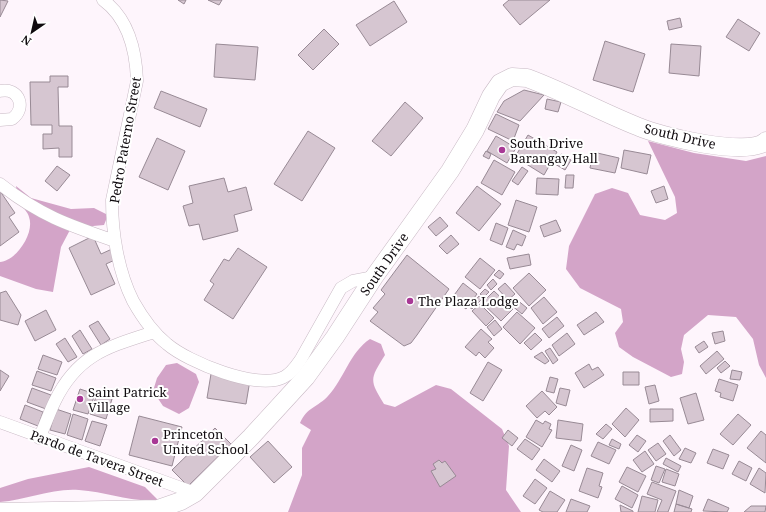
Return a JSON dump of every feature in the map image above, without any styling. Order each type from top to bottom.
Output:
[{"type":"main road","name":"South Drive","points":[[0,512],[158,509],[181,502],[195,493],[251,437],[306,377],[374,277],[450,171],[475,130],[491,96],[500,83],[512,77],[527,78],[640,128],[680,139],[729,147],[746,147],[766,141]]},
{"type":"street","name":"Pedro Paterno Street","points":[[103,0],[119,14],[129,32],[137,64],[137,81],[112,200],[112,220],[115,241],[126,285],[133,301],[154,332],[182,355],[214,370],[254,379],[283,378],[294,370],[341,288],[353,281],[374,277]]},
{"type":"street","points":[[0,91],[5,90],[15,93],[21,107],[19,112],[12,119],[0,120]]},
{"type":"street","points":[[0,184],[32,207],[58,221],[115,241]]},
{"type":"street","points":[[39,438],[58,395],[68,378],[78,366],[98,353],[154,332]]},
{"type":"street","name":"Pardo de Tavera Street","points":[[0,422],[39,438],[195,493]]},
{"type":"shaded area","points":[[648,141],[694,153],[746,161],[766,156],[766,378],[759,365],[753,339],[736,317],[708,315],[684,335],[681,349],[684,362],[682,374],[671,377],[633,357],[619,347],[615,333],[623,322],[621,309],[580,288],[566,269],[569,246],[595,194],[612,188],[628,193],[640,215],[665,220],[677,213],[675,197]]},
{"type":"shaded area","points":[[16,186],[31,198],[71,209],[94,208],[108,215],[104,225],[71,228],[61,247],[53,292],[36,289],[0,276],[0,262],[12,257],[18,252],[27,238],[29,231],[29,217],[19,202]]},
{"type":"shaded area","points":[[370,339],[381,344],[385,355],[376,369],[373,380],[376,390],[384,404],[395,407],[436,385],[451,389],[502,429],[509,446],[506,490],[521,512],[288,512],[302,475],[302,448],[311,430],[300,423],[309,410],[324,400],[334,389],[357,351]]},
{"type":"shaded area","points":[[177,363],[196,374],[199,382],[189,408],[179,414],[163,406],[153,391],[157,378],[166,365]]},
{"type":"shaded area","points":[[89,467],[145,487],[158,500],[137,500],[89,491],[69,490],[49,492],[0,502],[0,488],[28,479]]},
{"type":"building","points":[[0,0],[8,1],[0,17]]},
{"type":"building","points":[[178,0],[186,0],[184,4]]},
{"type":"building","points":[[208,0],[222,0],[219,5]]},
{"type":"building","points":[[509,0],[550,0],[520,25],[503,5]]},
{"type":"building","points":[[394,1],[407,22],[370,46],[356,25]]},
{"type":"building","points":[[680,18],[682,27],[669,30],[667,21]]},
{"type":"building","points":[[738,19],[760,33],[749,51],[726,37]]},
{"type":"building","points":[[324,29],[339,44],[313,70],[298,55]]},
{"type":"building","points":[[605,41],[645,54],[633,92],[593,80]]},
{"type":"building","points":[[216,44],[258,47],[255,80],[214,77]]},
{"type":"building","points":[[671,44],[701,46],[699,76],[669,73]]},
{"type":"building","points":[[50,76],[68,76],[68,87],[58,87],[59,126],[72,126],[72,157],[59,157],[59,148],[43,149],[43,134],[52,134],[52,125],[31,125],[30,82],[50,82]]},
{"type":"building","points":[[524,90],[544,95],[520,121],[497,112],[504,101]]},
{"type":"building","points":[[161,91],[207,109],[200,127],[154,108]]},
{"type":"building","points":[[547,99],[561,102],[558,112],[545,109]]},
{"type":"building","points":[[405,102],[423,118],[391,156],[372,141]]},
{"type":"building","points":[[496,114],[519,125],[513,141],[488,129]]},
{"type":"building","points":[[308,131],[335,148],[302,201],[274,184]]},
{"type":"building","points":[[528,135],[557,152],[544,175],[515,157]]},
{"type":"building","points":[[496,136],[516,148],[507,163],[487,151]]},
{"type":"building","points":[[157,138],[185,151],[168,190],[139,177]]},
{"type":"building","points":[[624,150],[651,155],[647,174],[621,168]]},
{"type":"building","points":[[486,151],[491,154],[489,159],[483,156]]},
{"type":"building","points":[[593,152],[619,158],[615,173],[590,168]]},
{"type":"building","points":[[561,154],[571,160],[565,170],[555,164]]},
{"type":"building","points":[[494,160],[515,172],[502,195],[481,183]]},
{"type":"building","points":[[57,166],[70,175],[57,191],[45,181]]},
{"type":"building","points":[[522,167],[528,171],[518,185],[512,181]]},
{"type":"building","points":[[566,175],[574,175],[573,188],[565,188]]},
{"type":"building","points":[[224,178],[228,192],[246,187],[252,210],[234,215],[238,231],[203,240],[199,224],[189,226],[183,206],[193,203],[189,186]]},
{"type":"building","points":[[537,178],[559,179],[558,195],[536,194]]},
{"type":"building","points":[[477,186],[501,204],[479,231],[456,213]]},
{"type":"building","points":[[664,186],[668,199],[656,203],[651,191]]},
{"type":"building","points":[[0,191],[15,213],[9,217],[19,232],[0,246]]},
{"type":"building","points":[[516,200],[537,207],[529,232],[508,225]]},
{"type":"building","points":[[440,217],[448,226],[436,236],[428,227]]},
{"type":"building","points":[[556,220],[561,231],[544,237],[540,226]]},
{"type":"building","points":[[496,223],[508,228],[502,245],[490,240]]},
{"type":"building","points":[[513,230],[526,236],[522,246],[517,244],[514,250],[506,247]]},
{"type":"building","points":[[451,235],[459,244],[447,254],[439,246]]},
{"type":"building","points":[[93,236],[101,254],[112,249],[117,259],[106,264],[115,284],[91,295],[69,248]]},
{"type":"building","points":[[238,248],[267,267],[233,319],[204,300],[214,284],[210,281],[224,259],[229,261]]},
{"type":"building","points":[[529,254],[531,265],[510,269],[507,258]]},
{"type":"building","name":"The Plaza Lodge","points":[[407,255],[449,289],[411,343],[404,346],[370,321],[378,312],[373,308],[385,294],[381,290]]},
{"type":"building","points":[[480,258],[495,270],[480,289],[465,277]]},
{"type":"building","points":[[499,270],[504,274],[500,279],[494,275]]},
{"type":"building","points":[[529,273],[546,290],[529,306],[513,288]]},
{"type":"building","points":[[493,279],[497,284],[491,290],[487,285]]},
{"type":"building","points":[[463,283],[477,294],[466,309],[452,298]]},
{"type":"building","points":[[505,283],[515,294],[508,300],[498,289]]},
{"type":"building","points":[[485,289],[489,292],[484,297],[480,294]]},
{"type":"building","points":[[6,291],[21,315],[18,325],[0,320],[0,293]]},
{"type":"building","points":[[494,291],[513,309],[501,321],[482,303]]},
{"type":"building","points":[[479,296],[482,299],[478,303],[475,301]]},
{"type":"building","points":[[544,297],[557,312],[543,324],[531,308]]},
{"type":"building","points":[[516,299],[527,308],[522,314],[511,305]]},
{"type":"building","points":[[473,303],[475,305],[472,309],[469,307]]},
{"type":"building","points":[[480,304],[494,318],[486,326],[472,311]]},
{"type":"building","points":[[46,310],[56,330],[35,341],[25,321]]},
{"type":"building","points":[[517,312],[535,328],[520,344],[503,327]]},
{"type":"building","points":[[596,312],[604,322],[584,335],[577,325]]},
{"type":"building","points":[[557,317],[564,326],[549,338],[542,329]]},
{"type":"building","points":[[495,320],[502,329],[494,336],[487,327]]},
{"type":"building","points":[[98,321],[110,339],[101,345],[89,326]]},
{"type":"building","points":[[481,329],[492,339],[488,342],[494,348],[485,358],[479,352],[476,356],[465,347]]},
{"type":"building","points":[[80,330],[92,349],[83,354],[72,336]]},
{"type":"building","points":[[723,331],[725,341],[715,344],[712,333]]},
{"type":"building","points":[[535,333],[542,340],[531,350],[524,343]]},
{"type":"building","points":[[567,333],[575,344],[559,356],[552,345]]},
{"type":"building","points":[[65,338],[77,357],[68,362],[56,344]]},
{"type":"building","points":[[704,341],[708,347],[699,353],[695,347]]},
{"type":"building","points":[[550,348],[558,360],[553,364],[545,351]]},
{"type":"building","points":[[717,351],[724,359],[706,374],[700,366]]},
{"type":"building","points":[[542,352],[549,361],[545,364],[534,357]]},
{"type":"building","points":[[43,355],[62,362],[57,375],[38,369]]},
{"type":"building","points":[[725,361],[730,366],[721,373],[717,368]]},
{"type":"building","points":[[488,362],[502,370],[483,401],[470,393]]},
{"type":"building","points":[[589,364],[592,370],[598,367],[604,375],[584,388],[575,373]]},
{"type":"building","points":[[0,370],[9,376],[0,391]]},
{"type":"building","points":[[732,370],[742,372],[740,380],[730,379]]},
{"type":"building","points":[[37,371],[56,378],[51,391],[32,385]]},
{"type":"building","points":[[623,372],[639,372],[639,385],[623,385]]},
{"type":"building","points":[[211,374],[250,380],[246,404],[207,398]]},
{"type":"building","points":[[550,377],[558,379],[554,393],[546,391]]},
{"type":"building","points":[[719,379],[738,385],[733,401],[720,397],[721,393],[715,391]]},
{"type":"building","points":[[655,385],[659,401],[649,404],[645,387]]},
{"type":"building","points":[[32,388],[51,395],[46,409],[27,402]]},
{"type":"building","points":[[560,388],[570,390],[566,406],[556,403]]},
{"type":"building","points":[[80,389],[95,394],[88,414],[73,410]]},
{"type":"building","points":[[542,391],[557,407],[549,415],[545,411],[537,418],[526,406]]},
{"type":"building","points":[[696,393],[704,420],[688,424],[680,398]]},
{"type":"building","points":[[97,394],[112,399],[106,419],[90,414]]},
{"type":"building","points":[[25,405],[43,412],[38,426],[20,419]]},
{"type":"building","points":[[626,408],[639,420],[625,437],[612,424]]},
{"type":"building","points":[[56,409],[71,414],[65,434],[50,430]]},
{"type":"building","points":[[650,409],[673,409],[673,421],[650,422]]},
{"type":"building","points":[[73,414],[88,419],[82,440],[67,435]]},
{"type":"building","points":[[738,414],[751,425],[733,445],[720,434]]},
{"type":"building","name":"Princeton United School","points":[[139,416],[182,427],[172,466],[129,455]]},
{"type":"building","points":[[536,420],[543,424],[545,421],[551,424],[549,429],[552,430],[542,447],[526,437]]},
{"type":"building","points":[[558,420],[583,424],[581,441],[556,438]]},
{"type":"building","points":[[92,421],[107,425],[100,446],[85,441]]},
{"type":"building","points":[[606,424],[612,429],[603,439],[596,434]]},
{"type":"building","points":[[215,428],[231,444],[188,486],[172,470]]},
{"type":"building","points":[[508,430],[518,438],[512,446],[502,438]]},
{"type":"building","points":[[761,431],[766,435],[766,463],[747,448]]},
{"type":"building","points":[[637,435],[646,441],[638,452],[629,445]]},
{"type":"building","points":[[670,435],[681,450],[674,456],[663,441]]},
{"type":"building","points":[[525,439],[540,449],[532,460],[517,449]]},
{"type":"building","points":[[612,439],[621,444],[619,449],[609,445]]},
{"type":"building","points":[[268,441],[292,467],[274,483],[250,457]]},
{"type":"building","points":[[598,442],[616,450],[609,464],[591,456]]},
{"type":"building","points":[[658,443],[666,454],[656,461],[648,450]]},
{"type":"building","points":[[571,445],[582,450],[574,471],[562,466]]},
{"type":"building","points":[[685,448],[696,453],[691,463],[679,459]]},
{"type":"building","points":[[713,449],[729,455],[723,469],[707,463]]},
{"type":"building","points":[[645,451],[654,464],[642,472],[633,460]]},
{"type":"building","points":[[666,458],[681,466],[678,472],[663,464]]},
{"type":"building","points":[[544,459],[560,471],[552,482],[536,470]]},
{"type":"building","points":[[439,460],[442,463],[445,461],[456,476],[440,487],[431,471],[436,469],[433,464]]},
{"type":"building","points":[[739,461],[752,468],[746,481],[732,474]]},
{"type":"building","points":[[656,466],[665,469],[659,483],[651,480]]},
{"type":"building","points":[[627,467],[646,476],[638,492],[619,482]]},
{"type":"building","points":[[587,468],[603,473],[599,486],[602,487],[598,498],[579,491]]},
{"type":"building","points":[[759,468],[766,473],[765,493],[750,484]]},
{"type":"building","points":[[666,469],[679,474],[675,486],[662,482]]},
{"type":"building","points":[[535,479],[547,488],[535,504],[523,496]]},
{"type":"building","points":[[652,482],[676,491],[668,512],[657,512],[662,500],[647,494]]},
{"type":"building","points":[[622,486],[638,495],[632,508],[615,499]]},
{"type":"building","points":[[679,490],[693,496],[689,508],[676,504]]},
{"type":"building","points":[[550,491],[565,500],[557,512],[543,512],[539,510]]},
{"type":"building","points":[[642,496],[658,500],[655,512],[638,512]]},
{"type":"building","points":[[571,499],[590,506],[587,512],[566,512]]},
{"type":"building","points":[[708,499],[729,508],[727,512],[703,511]]},
{"type":"building","points":[[676,504],[692,509],[691,512],[674,512]]},
{"type":"building","points":[[620,505],[633,511],[633,512],[621,512]]},
{"type":"building","points":[[751,506],[766,506],[765,512],[744,512]]},
{"type":"place","name":"South Drive Barangay Hall","points":[[502,150]]},
{"type":"place","name":"The Plaza Lodge","points":[[410,301]]},
{"type":"place","name":"Saint Patrick Village","points":[[80,399]]},
{"type":"place","name":"Princeton United School","points":[[155,441]]}]
